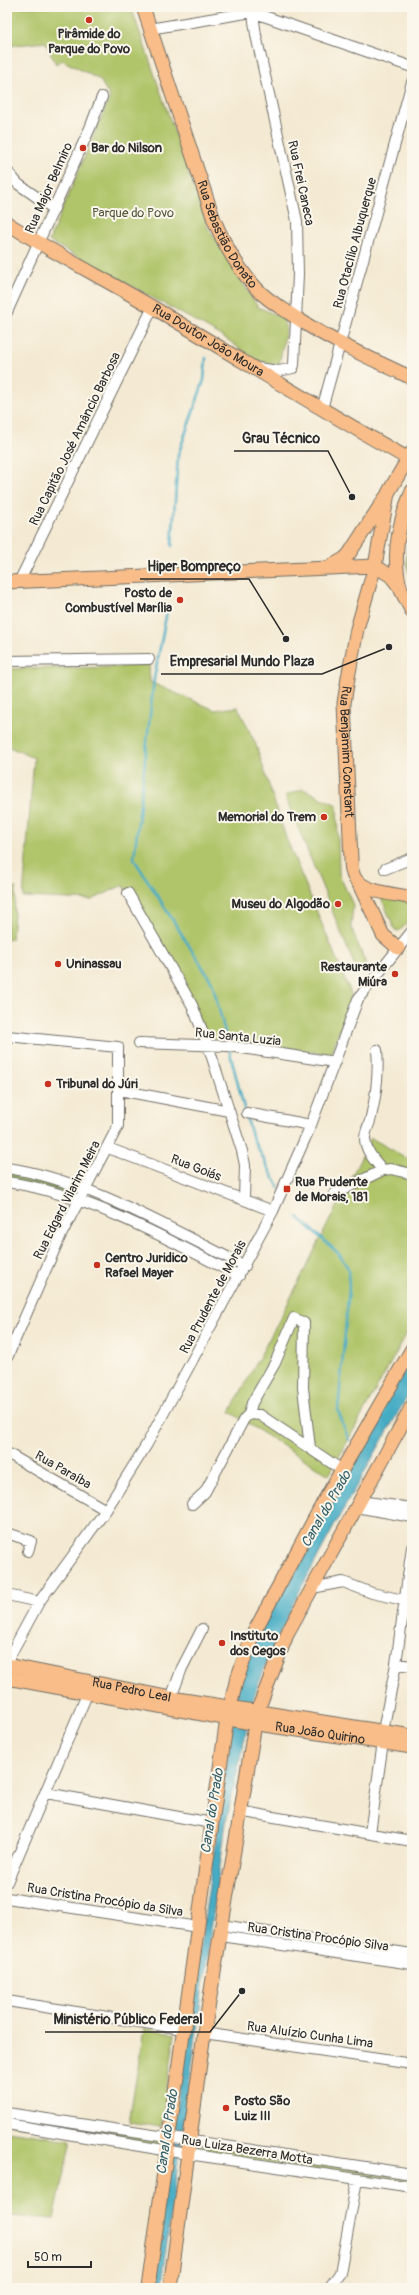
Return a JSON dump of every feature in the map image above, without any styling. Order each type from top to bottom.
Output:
[{"type":"main road","name":"Rua Sebastião Donato","points":[[142,7],[205,196],[225,244],[257,289],[297,318],[341,345],[412,378]]},
{"type":"main road","name":"Rua Doutor João Moura","points":[[7,223],[38,243],[153,307],[322,409],[410,456]]},
{"type":"main road","points":[[328,567],[344,560],[349,554],[410,456]]},
{"type":"main road","points":[[401,590],[397,541],[400,523],[412,491]]},
{"type":"main road","name":"Rua Benjamim Constant","points":[[388,493],[375,566],[357,629],[344,703],[351,859],[358,882],[382,935],[398,948]]},
{"type":"main road","points":[[13,582],[271,572],[328,567],[375,566],[391,576],[401,590],[412,612]]},
{"type":"main road","points":[[358,882],[374,889],[412,898]]},
{"type":"main road","points":[[389,892],[412,891]]},
{"type":"main road","points":[[148,2288],[169,2145],[183,2029],[212,1823],[236,1682],[253,1634],[342,1470],[412,1349]]},
{"type":"main road","points":[[170,2288],[186,2148],[254,1718],[282,1645],[357,1504],[407,1423],[412,1406]]},
{"type":"main road","name":"Rua Pedro Leal","points":[[7,1665],[171,1698],[230,1714]]},
{"type":"main road","name":"Rua Pedro Leal","points":[[7,1678],[254,1718]]},
{"type":"main road","name":"Rua João Quirino","points":[[254,1718],[383,1736],[412,1736]]},
{"type":"main road","name":"Rua João Quirino","points":[[383,1736],[412,1747]]},
{"type":"street","points":[[149,29],[252,10],[412,66]]},
{"type":"street","name":"Rua Frei Caneca","points":[[248,364],[272,371],[293,368],[297,318],[299,230],[252,10]]},
{"type":"street","name":"Rua Otacílio Albuquerque","points":[[322,409],[341,345],[412,82]]},
{"type":"street","name":"Rua Major Belmiro","points":[[7,312],[54,209],[102,97]]},
{"type":"street","points":[[7,171],[18,184],[54,209]]},
{"type":"street","name":"Rua Capitão José Amâncio Barbosa","points":[[13,582],[153,307]]},
{"type":"street","points":[[7,661],[149,660]]},
{"type":"street","points":[[384,869],[412,858]]},
{"type":"street","points":[[128,893],[192,1005],[212,1045],[229,1112],[245,1165],[244,1200]]},
{"type":"street","name":"Rua Prudente de Morais","points":[[7,1661],[39,1602],[106,1510],[147,1444],[274,1211],[311,1125],[358,999],[412,931]]},
{"type":"street","name":"Rua Edgard Vilarim Meira","points":[[7,1036],[118,1047],[119,1090],[118,1126],[52,1255],[7,1358]]},
{"type":"street","name":"Rua Santa Luzia","points":[[139,1043],[228,1046],[335,1062]]},
{"type":"street","points":[[377,1050],[378,1060],[375,1090],[371,1116],[365,1138],[370,1154],[383,1170]]},
{"type":"street","points":[[119,1090],[229,1112]]},
{"type":"street","points":[[247,1113],[311,1125]]},
{"type":"street","name":"Rua Goiás","points":[[108,1148],[274,1211]]},
{"type":"street","points":[[7,1168],[42,1175],[86,1190],[245,1266]]},
{"type":"street","points":[[334,1194],[383,1170],[391,1169],[412,1174]]},
{"type":"street","points":[[7,1182],[36,1188],[80,1202],[160,1237],[239,1276]]},
{"type":"street","points":[[192,1504],[205,1492],[244,1419],[249,1414],[252,1404],[285,1342],[294,1318],[304,1323],[303,1388],[310,1448]]},
{"type":"street","points":[[249,1414],[260,1415],[342,1470]]},
{"type":"street","name":"Rua Paraíba","points":[[7,1453],[106,1510]]},
{"type":"street","points":[[357,1504],[412,1508]]},
{"type":"street","points":[[357,1504],[412,1518]]},
{"type":"street","points":[[7,1533],[31,1541],[28,1551]]},
{"type":"street","points":[[370,1833],[383,1736],[408,1601],[412,1547]]},
{"type":"street","points":[[312,1588],[343,1582],[372,1593],[408,1601]]},
{"type":"street","points":[[7,1595],[39,1602]]},
{"type":"street","points":[[171,1698],[182,1668],[202,1629]]},
{"type":"street","points":[[396,1664],[412,1666]]},
{"type":"street","points":[[7,1882],[88,1692]]},
{"type":"street","points":[[46,1793],[212,1823]]},
{"type":"street","points":[[239,1811],[412,1841]]},
{"type":"street","name":"Rua Cristina Procópio da Silva","points":[[7,1898],[198,1927]]},
{"type":"street","name":"Rua Cristina Procópio Silva","points":[[221,1930],[321,1945],[412,1954]]},
{"type":"street","name":"Rua Cristina Procópio Silva","points":[[321,1945],[412,1964]]},
{"type":"street","points":[[7,2001],[183,2029]]},
{"type":"street","name":"Rua Aluízio Cunha Lima","points":[[204,2032],[412,2064]]},
{"type":"street","name":"Rua Luiza Bezerra Motta","points":[[7,2113],[362,2181],[412,2188]]},
{"type":"street","name":"Rua Luiza Bezerra Motta","points":[[7,2124],[169,2145]]},
{"type":"street","name":"Rua Luiza Bezerra Motta","points":[[186,2148],[412,2174]]},
{"type":"street","points":[[329,2288],[340,2273],[362,2181],[368,2168]]},
{"type":"green space","name":"Parque do Povo","points":[[7,7],[131,7],[208,228],[258,307],[283,318],[286,330],[279,365],[256,359],[227,339],[178,311],[49,241],[110,97],[100,80],[62,60],[56,64],[45,42],[7,46]]},
{"type":"green space","points":[[412,525],[412,581],[409,574],[407,560],[407,546]]},
{"type":"green space","points":[[149,664],[150,682],[215,710],[238,707],[256,745],[286,838],[352,996],[331,1054],[210,1039],[123,885],[92,900],[23,897],[34,758],[7,746],[7,669],[119,667]]},
{"type":"green space","name":"Museu do Algodão","points":[[303,789],[337,805],[339,874],[353,905],[351,927],[366,964],[358,974],[285,796]]},
{"type":"green space","points":[[7,887],[16,888],[12,939],[7,939]]},
{"type":"green space","points":[[380,895],[412,901],[412,919],[399,931],[395,930]]},
{"type":"green space","points":[[371,1138],[412,1161],[412,1324],[329,1475],[230,1412],[284,1311]]},
{"type":"green space","points":[[7,1170],[84,1191],[79,1199],[7,1180]]},
{"type":"green space","points":[[87,1194],[241,1266],[237,1273],[83,1200]]},
{"type":"green space","points":[[144,2029],[175,2034],[161,2127],[129,2122]]},
{"type":"green space","points":[[7,2115],[162,2139],[160,2148],[7,2123]]},
{"type":"green space","points":[[7,2131],[71,2140],[54,2219],[7,2216]]},
{"type":"green space","points":[[192,2144],[412,2176],[412,2185],[191,2153]]},
{"type":"water","name":"Canal do Prado","points":[[412,1355],[412,1388],[339,1517],[297,1596],[270,1654],[254,1696],[226,1823],[162,2278],[160,2288],[150,2288],[238,1687],[251,1649],[337,1484]]},
{"type":"waterway","points":[[172,546],[178,455],[204,380],[206,358]]},
{"type":"waterway","points":[[168,606],[154,679],[134,859],[212,982],[228,1044]]},
{"type":"waterway","points":[[229,1049],[245,1112]]},
{"type":"waterway","points":[[246,1116],[253,1139],[279,1188]]},
{"type":"waterway","points":[[298,1217],[338,1253],[348,1268],[349,1288],[338,1411],[349,1440]]},
{"type":"place","name":"Pirâmide do Parque do Povo","points":[[89,20]]},
{"type":"place","name":"Bar do Nilson","points":[[83,148]]},
{"type":"place","name":"Grau Técnico","points":[[352,497]]},
{"type":"place","name":"Posto de Combustível Marília","points":[[180,600]]},
{"type":"place","name":"Hiper Bompreço","points":[[286,639]]},
{"type":"place","name":"Empresarial Mundo Plaza","points":[[389,647]]},
{"type":"place","name":"Memorial do Trem","points":[[324,817]]},
{"type":"place","name":"Museu do Algodão","points":[[338,904]]},
{"type":"place","name":"Uninassau","points":[[58,964]]},
{"type":"place","name":"Restaurante Miúra","points":[[395,974]]},
{"type":"place","name":"Tribunal do Júri","points":[[48,1084]]},
{"type":"place","name":"Rua Prudente de Morais, 181","points":[[287,1189]]},
{"type":"place","name":"Centro Juridico Rafael Mayer","points":[[97,1265]]},
{"type":"place","name":"Instituto dos Cegos","points":[[222,1643]]},
{"type":"place","name":"Ministério Público Federal","points":[[242,1991]]},
{"type":"place","name":"Posto São Luiz III","points":[[226,2108]]}]
